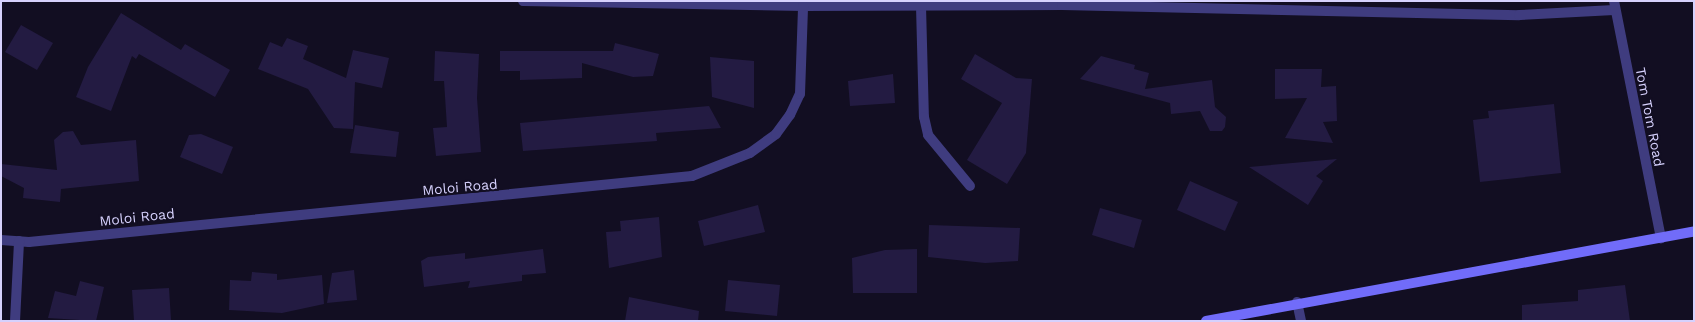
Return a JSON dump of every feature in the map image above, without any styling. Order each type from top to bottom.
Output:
[{"type":"street","points":[[523,1],[803,6],[921,6],[1062,3],[1519,15],[1614,6]]},
{"type":"street","name":"Moloi Road","points":[[1,240],[19,241],[576,191],[692,176],[750,153],[776,134],[790,115],[800,94],[803,6]]},
{"type":"street","points":[[921,6],[924,117],[928,135],[970,186]]},
{"type":"street","name":"Tom Tom Road","points":[[1614,6],[1661,238]]},
{"type":"street","points":[[1206,321],[1297,302],[1693,233]]},
{"type":"street","points":[[15,321],[19,241]]},
{"type":"street","points":[[1297,302],[1301,321]]},
{"type":"building","points":[[121,13],[181,50],[185,44],[230,70],[215,97],[139,54],[136,59],[132,56],[111,111],[76,97],[88,67]]},
{"type":"building","points":[[21,25],[53,43],[37,70],[5,52]]},
{"type":"building","points":[[287,38],[308,46],[303,59],[346,78],[353,50],[389,58],[382,88],[355,82],[353,129],[334,128],[308,89],[258,69],[270,42],[282,47]]},
{"type":"building","points":[[615,43],[659,54],[653,76],[633,77],[582,63],[582,78],[520,80],[520,71],[500,71],[500,51],[613,51]]},
{"type":"building","points":[[435,51],[479,54],[477,98],[481,152],[436,156],[433,128],[447,127],[444,81],[434,81]]},
{"type":"building","points":[[975,54],[1016,78],[1032,79],[1026,153],[1007,184],[967,160],[1002,103],[961,79]]},
{"type":"building","points":[[1101,56],[1135,65],[1134,69],[1149,73],[1145,89],[1212,80],[1215,107],[1226,117],[1225,127],[1222,131],[1210,131],[1200,111],[1171,114],[1170,103],[1080,79]]},
{"type":"building","points":[[710,57],[754,61],[754,108],[712,97]]},
{"type":"building","points":[[1275,69],[1322,69],[1321,87],[1336,86],[1337,121],[1323,122],[1333,143],[1285,138],[1307,98],[1275,99]]},
{"type":"building","points":[[893,74],[895,103],[850,106],[848,81]]},
{"type":"building","points":[[1554,104],[1561,173],[1480,182],[1473,120],[1489,118],[1488,111]]},
{"type":"building","points":[[709,106],[721,128],[656,133],[657,141],[523,151],[520,123]]},
{"type":"building","points":[[355,125],[399,132],[396,157],[350,153]]},
{"type":"building","points":[[73,131],[81,145],[136,140],[139,181],[61,189],[60,202],[23,198],[24,188],[1,176],[1,164],[57,170],[54,140],[63,132]]},
{"type":"building","points":[[201,134],[233,147],[222,174],[180,157],[189,135]]},
{"type":"building","points":[[1337,159],[1316,176],[1323,181],[1308,205],[1249,167]]},
{"type":"building","points":[[1190,181],[1238,202],[1225,231],[1177,210]]},
{"type":"building","points":[[758,205],[765,232],[704,246],[698,221]]},
{"type":"building","points":[[1100,208],[1142,220],[1134,248],[1092,235]]},
{"type":"building","points":[[659,217],[662,257],[609,268],[606,232],[621,231],[620,221]]},
{"type":"building","points":[[929,225],[1020,228],[1018,261],[985,263],[928,257]]},
{"type":"building","points":[[543,249],[546,273],[522,275],[522,281],[468,288],[470,281],[424,287],[421,261],[428,257],[465,253],[465,259]]},
{"type":"building","points":[[917,249],[917,293],[853,293],[852,258],[885,250]]},
{"type":"building","points":[[354,270],[357,300],[327,303],[332,273]]},
{"type":"building","points":[[252,272],[277,274],[277,280],[322,275],[324,304],[282,313],[229,310],[230,280],[251,281]]},
{"type":"building","points":[[728,280],[780,285],[777,316],[725,311]]},
{"type":"building","points":[[80,281],[104,287],[96,321],[48,318],[55,291],[76,296]]},
{"type":"building","points":[[1625,285],[1630,321],[1522,321],[1522,305],[1578,301],[1578,290]]},
{"type":"building","points":[[169,288],[171,320],[134,321],[132,290]]},
{"type":"building","points":[[629,297],[699,311],[698,321],[625,321]]}]
